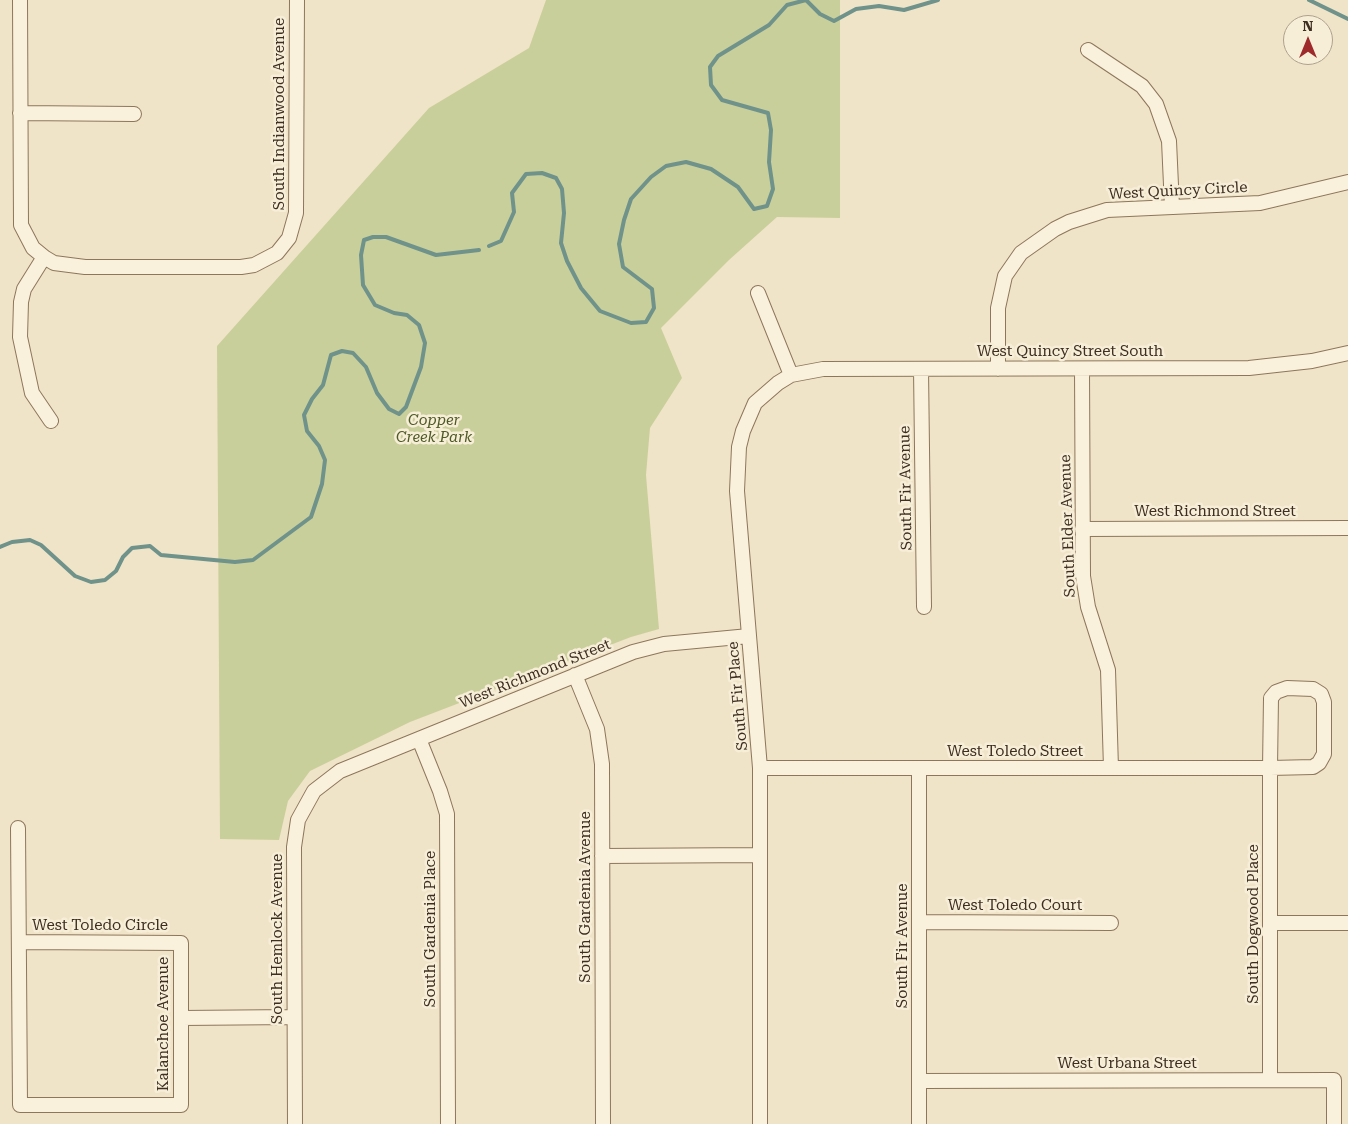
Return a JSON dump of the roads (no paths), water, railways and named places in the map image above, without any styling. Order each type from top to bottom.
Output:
[{"type":"street","points":[[20,0],[21,225],[33,248],[44,257],[24,289],[21,302],[20,337],[32,393],[51,421]]},
{"type":"street","name":"South Indianwood Avenue","points":[[44,257],[54,263],[85,267],[241,267],[254,265],[277,253],[289,238],[296,213],[297,0]]},
{"type":"street","points":[[1088,50],[1142,86],[1156,104],[1169,141],[1172,207]]},
{"type":"street","points":[[20,113],[134,114]]},
{"type":"street","name":"West Quincy Circle","points":[[998,369],[998,308],[1001,288],[1011,264],[1021,254],[1055,229],[1093,214],[1124,209],[1260,203],[1348,182]]},
{"type":"street","points":[[758,292],[791,375]]},
{"type":"street","name":"West Quincy Street South","points":[[791,375],[823,369],[1266,367],[1348,353]]},
{"type":"street","name":"South Fir Avenue","points":[[921,368],[924,607]]},
{"type":"street","name":"South Elder Avenue","points":[[1082,369],[1084,592],[1104,654],[1110,687],[1112,768]]},
{"type":"street","name":"South Fir Place","points":[[760,1124],[760,768],[737,506],[739,447],[743,431],[755,403],[767,391],[791,375]]},
{"type":"street","name":"West Richmond Street","points":[[1082,529],[1348,528]]},
{"type":"street","name":"West Richmond Street","points":[[340,771],[648,647],[749,636]]},
{"type":"street","name":"South Gardenia Avenue","points":[[575,675],[592,713],[600,743],[603,1124]]},
{"type":"street","name":"South Dogwood Place","points":[[1270,768],[1314,767],[1319,763],[1324,754],[1324,702],[1321,694],[1313,689],[1287,688],[1276,692],[1270,698],[1270,768],[1271,924],[1270,1080]]},
{"type":"street","name":"South Gardenia Place","points":[[419,739],[447,814],[448,1124]]},
{"type":"street","name":"West Toledo Street","points":[[760,768],[1270,768]]},
{"type":"street","name":"South Fir Avenue","points":[[919,768],[920,1124]]},
{"type":"street","name":"South Hemlock Avenue","points":[[295,1124],[295,832],[308,800],[322,784],[340,771]]},
{"type":"street","points":[[18,828],[19,942]]},
{"type":"street","points":[[602,856],[760,855]]},
{"type":"street","name":"West Toledo Court","points":[[919,922],[1111,923]]},
{"type":"street","points":[[1271,924],[1348,923]]},
{"type":"street","name":"West Toledo Circle","points":[[19,942],[181,943]]},
{"type":"street","name":"Kalanchoe Avenue","points":[[19,942],[20,1104],[180,1105],[181,943]]},
{"type":"street","points":[[181,1018],[294,1017]]},
{"type":"street","name":"West Urbana Street","points":[[919,1081],[1334,1080],[1334,1124]]},
{"type":"waterway","points":[[489,246],[501,241],[514,212],[512,193],[526,174],[542,173],[556,178],[562,189],[564,213],[561,243],[567,261],[581,288],[600,311],[631,323],[646,322],[654,308],[652,289],[623,267],[619,244],[631,199],[651,177],[666,166],[686,162],[711,169],[738,187],[754,209],[767,206],[773,189],[769,162],[771,130],[768,113],[722,100],[711,85],[710,67],[718,56],[769,25],[787,5],[806,0],[820,14],[834,21],[856,9],[879,6],[904,10],[938,0]]},
{"type":"waterway","points":[[1309,0],[1348,19]]},
{"type":"waterway","points":[[0,547],[12,542],[30,540],[41,545],[75,576],[91,582],[105,580],[116,571],[123,557],[132,548],[150,546],[161,555],[235,562],[253,560],[311,517],[322,484],[325,460],[319,446],[307,431],[304,415],[312,399],[323,385],[331,355],[342,351],[353,353],[366,367],[377,393],[389,409],[399,414],[406,407],[421,367],[425,343],[419,325],[407,315],[394,313],[375,305],[363,285],[361,255],[364,240],[373,237],[386,237],[436,255],[479,250]]},
{"type":"park label","name":"Copper Creek Park","points":[[434,430]]}]
